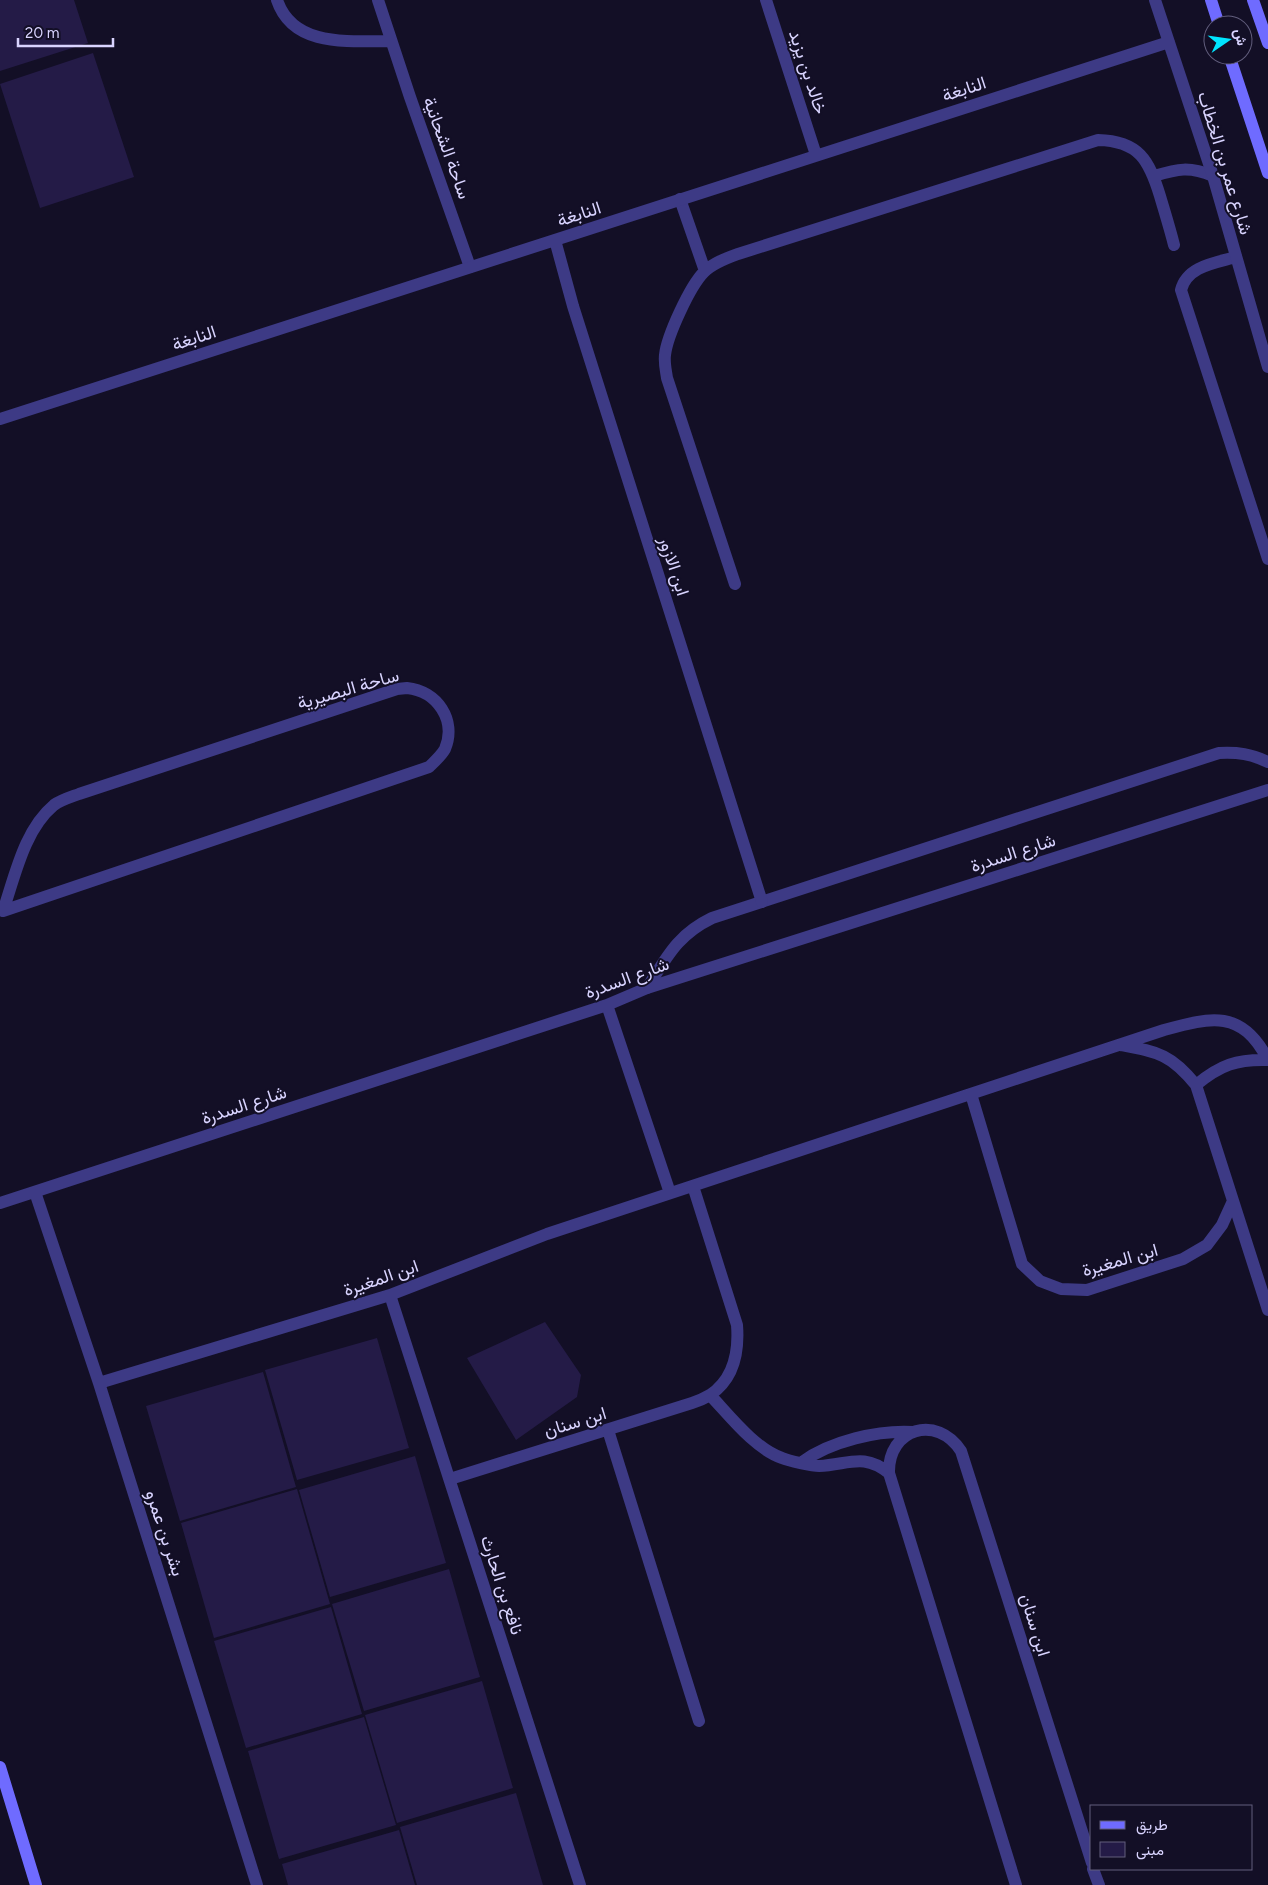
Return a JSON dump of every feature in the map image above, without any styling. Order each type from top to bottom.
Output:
[{"type":"main road","points":[[1211,0],[1216,15]]},
{"type":"main road","points":[[1253,0],[1268,43]]},
{"type":"main road","name":"شارع عمر بن الخطاب","points":[[1232,65],[1268,173]]},
{"type":"main road","points":[[0,1767],[36,1885]]},
{"type":"street","points":[[277,0],[284,14],[302,32],[335,41],[391,41]]},
{"type":"street","name":"ساحة الشحانية","points":[[378,0],[470,267]]},
{"type":"street","name":"خالد بن يزيد","points":[[766,0],[816,155]]},
{"type":"street","name":"شارع عمر بن الخطاب","points":[[1155,0],[1213,176],[1268,367]]},
{"type":"street","name":"النابغة","points":[[0,419],[1169,42]]},
{"type":"street","points":[[735,584],[665,367],[665,356],[672,334],[688,297],[705,271],[722,260],[738,254],[1098,140],[1113,140],[1127,145],[1140,153],[1149,164],[1174,245]]},
{"type":"street","points":[[1154,176],[1178,169],[1190,168],[1213,176]]},
{"type":"street","points":[[680,200],[705,271]]},
{"type":"street","name":"ابن الازور","points":[[555,240],[573,306],[762,902]]},
{"type":"street","points":[[1236,257],[1192,272],[1186,276],[1182,290],[1268,559]]},
{"type":"street","name":"ساحة البصيرية","points":[[397,689],[418,689],[435,700],[444,712],[448,729],[448,740],[444,750],[429,767],[2,911],[34,829],[55,805],[68,799],[397,689]]},
{"type":"street","points":[[647,988],[674,945],[692,929],[712,918],[1219,754],[1230,752],[1252,755],[1268,762]]},
{"type":"street","name":"شارع السدرة","points":[[0,1203],[607,1005],[647,988],[1268,790]]},
{"type":"street","points":[[607,1005],[670,1193]]},
{"type":"street","name":"ابن المغيرة","points":[[99,1383],[390,1295],[547,1234],[1121,1044],[1196,1021],[1218,1019],[1237,1025],[1252,1035],[1268,1060],[1248,1060],[1229,1064],[1211,1072],[1196,1085]]},
{"type":"street","points":[[1121,1044],[1155,1051],[1170,1059],[1196,1085],[1268,1310]]},
{"type":"street","name":"ابن المغيرة","points":[[971,1094],[1022,1264],[1040,1281],[1047,1284],[1061,1289],[1087,1290],[1183,1259],[1207,1245],[1222,1225],[1233,1201]]},
{"type":"street","name":"ابن سنان","points":[[450,1479],[692,1403],[710,1395],[720,1386],[730,1373],[736,1358],[737,1325],[693,1186]]},
{"type":"street","name":"بشر بن عمرو","points":[[35,1192],[99,1383],[258,1885]]},
{"type":"street","name":"نافع بن الحارث","points":[[390,1295],[580,1885]]},
{"type":"street","points":[[710,1395],[747,1434],[769,1452],[781,1458],[802,1462],[811,1466],[863,1460],[880,1466],[889,1473]]},
{"type":"street","name":"ابن سنان","points":[[802,1462],[822,1450],[867,1435],[894,1431],[913,1432],[923,1429],[941,1432],[950,1436],[961,1450],[1090,1858]]},
{"type":"street","points":[[608,1430],[699,1721]]},
{"type":"street","points":[[913,1432],[904,1437],[892,1452],[889,1462],[889,1473],[1016,1885]]},
{"type":"street","points":[[1093,1870],[1098,1885]]},
{"type":"building","points":[[0,0],[74,0],[88,43],[0,71]]},
{"type":"building","points":[[93,53],[134,177],[40,208],[0,84]]},
{"type":"building","points":[[545,1322],[581,1375],[577,1397],[516,1440],[467,1358]]},
{"type":"building","points":[[377,1338],[409,1448],[297,1480],[265,1370]]},
{"type":"building","points":[[263,1372],[296,1487],[180,1521],[146,1406]]},
{"type":"building","points":[[415,1456],[446,1563],[330,1597],[299,1490]]},
{"type":"building","points":[[297,1489],[330,1604],[214,1638],[181,1523]]},
{"type":"building","points":[[449,1569],[480,1677],[364,1711],[332,1604]]},
{"type":"building","points":[[331,1607],[362,1714],[246,1748],[214,1641]]},
{"type":"building","points":[[482,1681],[513,1788],[397,1823],[365,1715]]},
{"type":"building","points":[[364,1717],[396,1825],[279,1859],[248,1751]]},
{"type":"building","points":[[516,1793],[543,1885],[417,1885],[400,1827]]},
{"type":"building","points":[[399,1830],[415,1885],[288,1885],[282,1864]]}]
